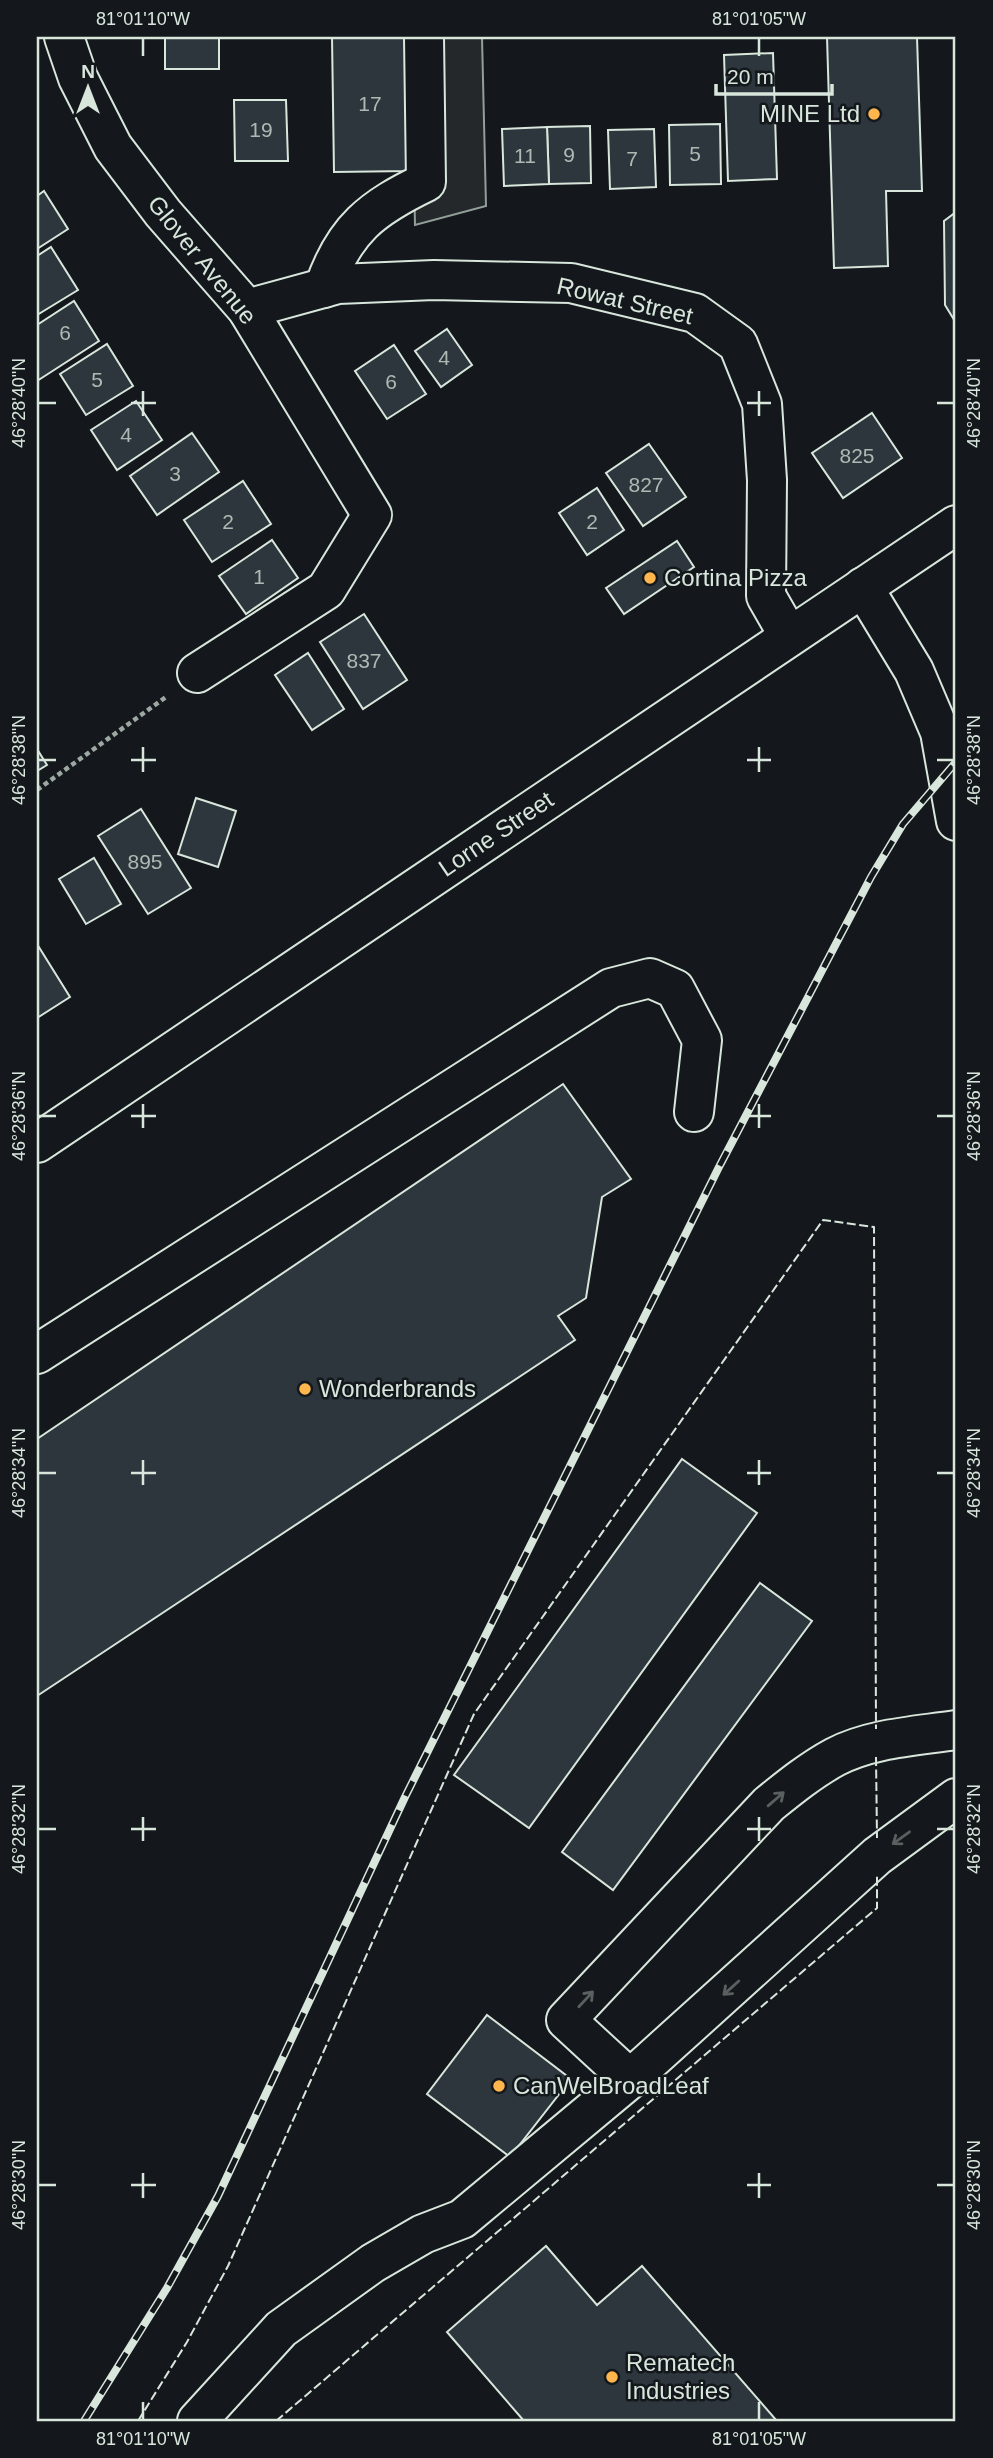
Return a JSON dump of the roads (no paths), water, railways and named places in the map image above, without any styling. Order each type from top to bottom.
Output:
[{"type":"street","name":"Glover Avenue","points":[[64,37],[78,79],[113,146],[163,213],[247,309],[372,515],[326,590],[197,673]]},
{"type":"street","points":[[324,288],[333,263],[352,233],[380,205],[426,182],[424,37]]},
{"type":"street","name":"Rowat Street","points":[[247,309],[338,284],[434,280],[571,283],[695,313],[738,344],[762,404],[767,480],[766,596],[789,636]]},
{"type":"street","name":"Lorne Street","points":[[37,1143],[956,525]]},
{"type":"street","points":[[863,587],[914,671],[940,732],[956,821]]},
{"type":"street","points":[[922,692],[956,710]]},
{"type":"street","points":[[37,1354],[611,988],[650,978],[675,989],[702,1040],[694,1112]]},
{"type":"street","points":[[630,2079],[566,2020],[769,1804],[802,1777],[837,1756],[876,1743],[956,1730]]},
{"type":"street","points":[[197,2421],[281,2329],[373,2263],[423,2234],[462,2219],[630,2079],[877,1856],[956,1798]]},
{"type":"railway","points":[[84,2421],[167,2288],[218,2196],[405,1797],[719,1167],[871,877],[903,824],[956,762]]},
{"type":"place","name":"MINE Ltd","points":[[874,114]]},
{"type":"place","name":"Cortina Pizza","points":[[650,578]]},
{"type":"place","name":"Wonderbrands","points":[[305,1389]]},
{"type":"place","name":"CanWelBroadLeaf","points":[[499,2086]]},
{"type":"place","name":"Rematech Industries","points":[[612,2377]]}]
